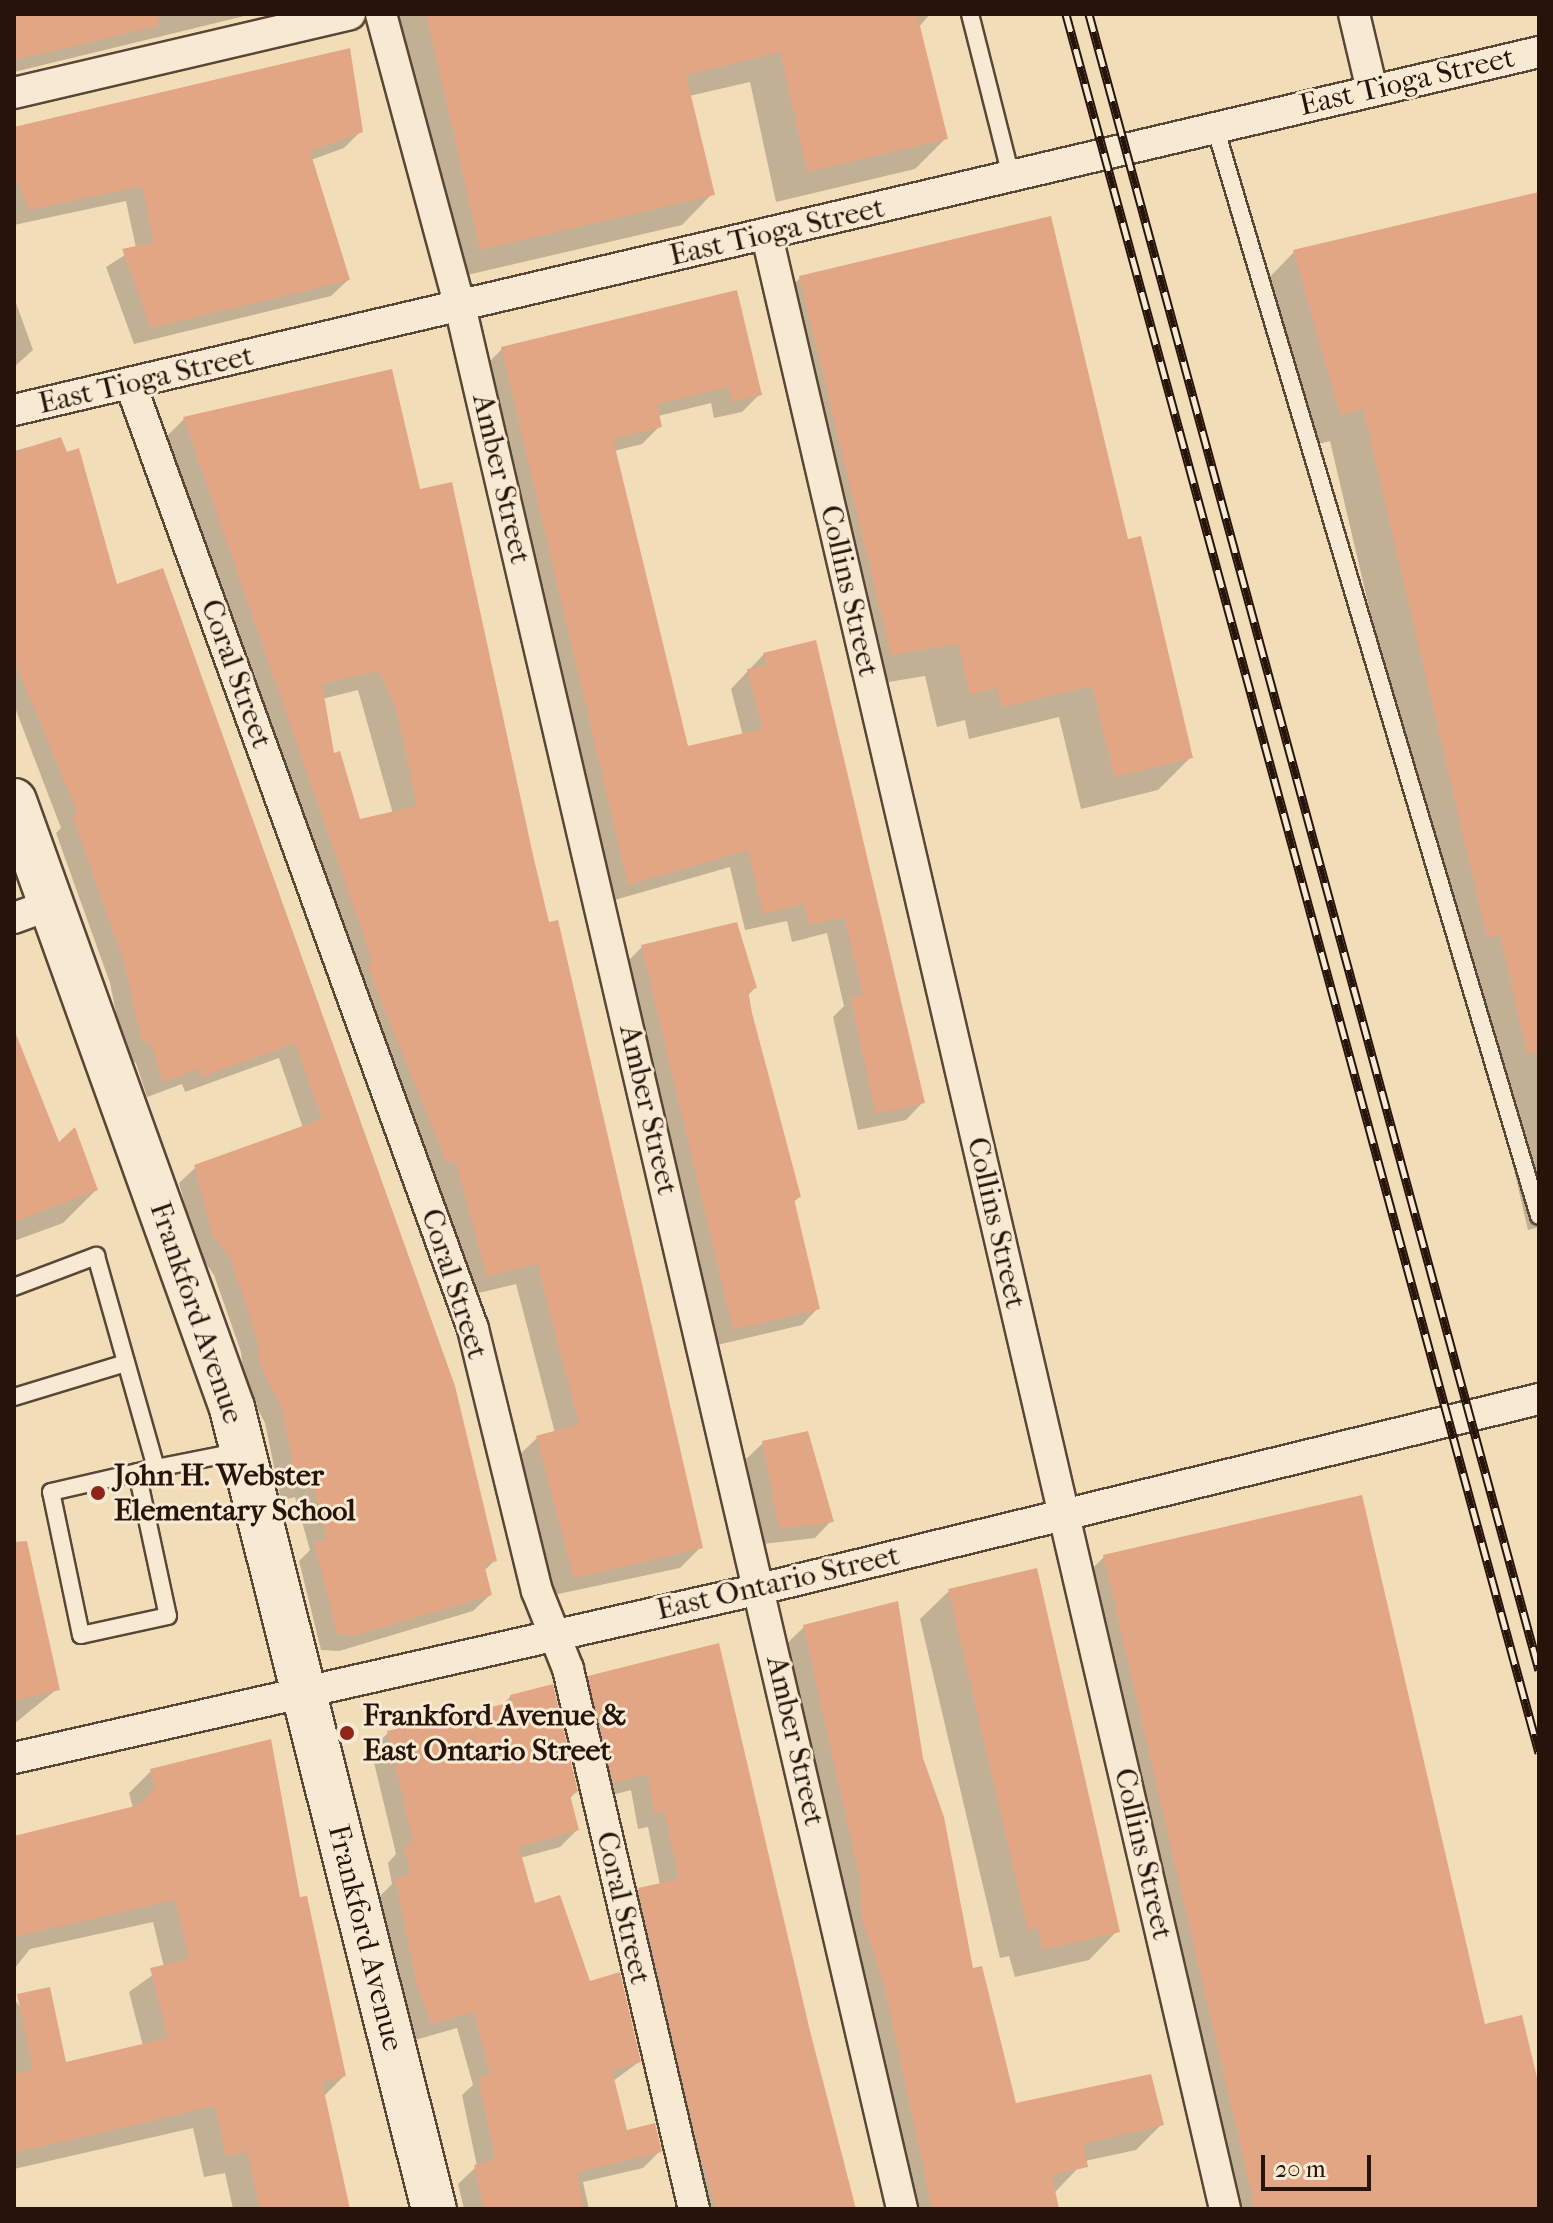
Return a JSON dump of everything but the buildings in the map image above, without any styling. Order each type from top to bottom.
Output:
[{"type":"main road","name":"Frankford Avenue","points":[[14,801],[32,911],[244,1450],[434,2209]]},
{"type":"street","points":[[14,93],[350,14]]},
{"type":"street","name":"Amber Street","points":[[381,14],[460,306],[902,2209]]},
{"type":"street","points":[[1354,14],[1372,90]]},
{"type":"street","name":"East Tioga Street","points":[[14,410],[767,236],[1539,52]]},
{"type":"street","name":"Collins Street","points":[[767,236],[1225,2209]]},
{"type":"street","name":"Coral Street","points":[[130,383],[473,1329],[537,1591],[555,1632],[694,2209]]},
{"type":"street","name":"East Ontario Street","points":[[14,1758],[555,1632],[760,1589],[1539,1399]]},
{"type":"lane","points":[[970,14],[1011,176]]},
{"type":"lane","points":[[1215,127],[1539,1216]]},
{"type":"lane","points":[[14,1287],[96,1256],[156,1468]]},
{"type":"lane","points":[[14,1397],[126,1363]]},
{"type":"lane","points":[[137,1472],[168,1616],[81,1635],[51,1492],[137,1472],[244,1450]]},
{"type":"railway","points":[[1066,14],[1539,1753]]},
{"type":"railway","points":[[1089,14],[1539,1670]]},
{"type":"place","name":"John H. Webster Elementary School","points":[[98,1493]]},
{"type":"place","name":"Frankford Avenue & East Ontario Street","points":[[347,1733]]}]
